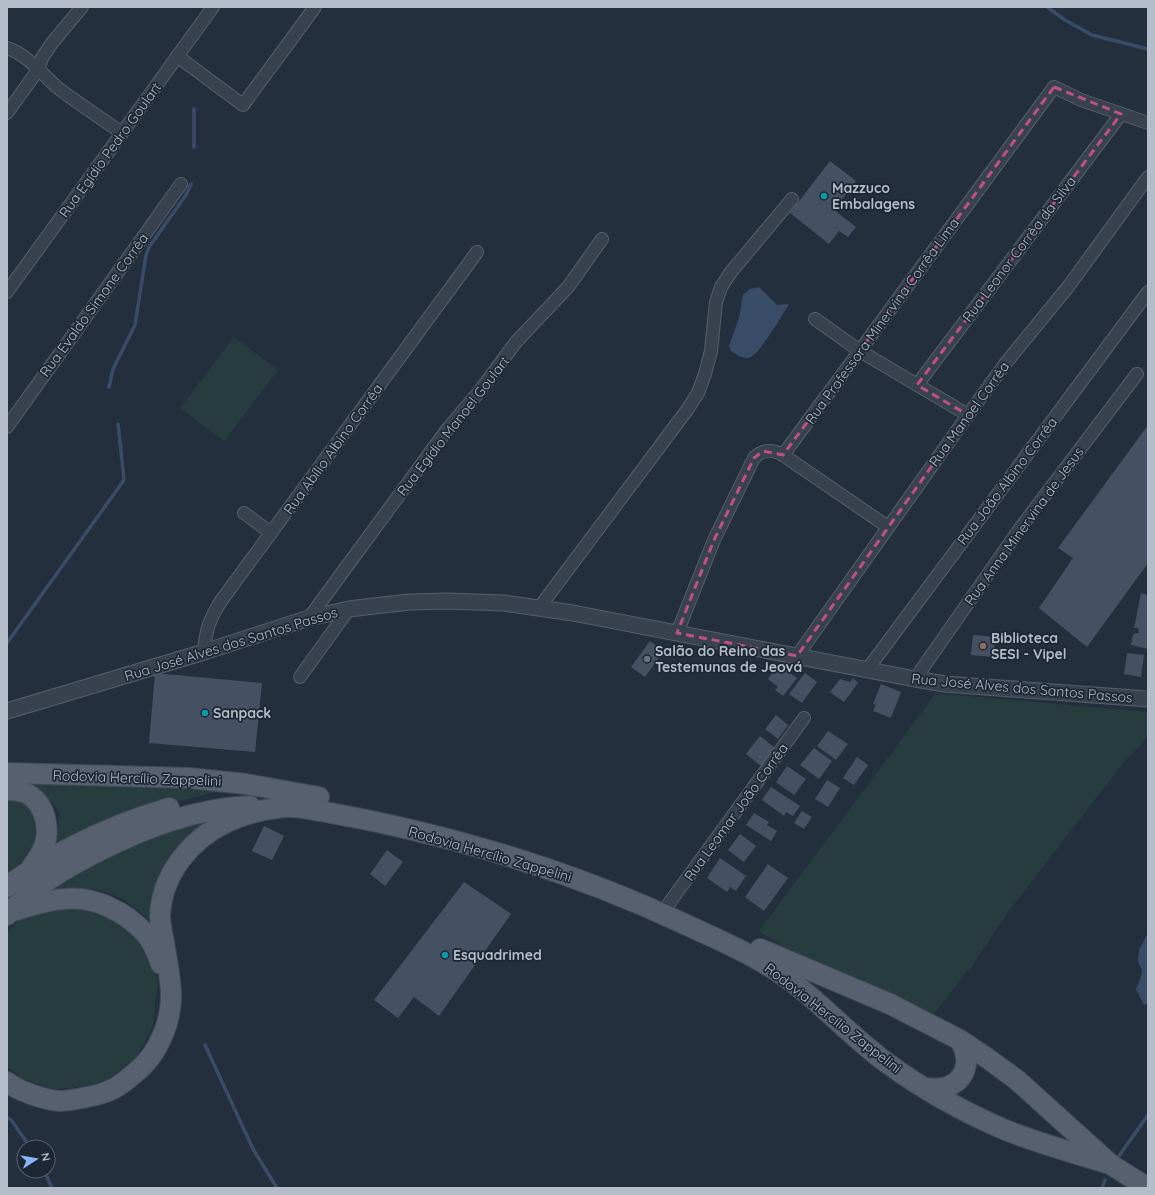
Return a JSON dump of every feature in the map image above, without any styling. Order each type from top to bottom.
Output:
[{"type":"main road","name":"Rodovia Hercílio Zappelini","points":[[7,773],[189,778],[246,784],[339,814],[412,830],[476,848],[593,885],[668,916],[770,966],[801,990],[888,1064],[956,1106],[1004,1129],[1110,1164]]},
{"type":"main road","points":[[7,790],[17,790],[28,794],[44,813],[48,826],[44,849],[30,870]]},
{"type":"main road","points":[[7,887],[30,870],[78,844],[138,817],[176,806],[239,794],[289,798]]},
{"type":"main road","name":"Rodovia Hercílio Zappelini","points":[[7,1082],[12,1086],[30,1093],[58,1101],[72,1100],[97,1096],[116,1089],[144,1066],[160,1043],[171,1008],[171,988],[160,917],[166,885],[176,866],[192,846],[204,835],[217,827],[232,820],[262,811],[289,798],[390,812],[502,842],[604,878],[640,893],[777,957],[890,1004],[960,1040],[987,1058],[1017,1080],[1110,1164],[1148,1188]]},
{"type":"main road","points":[[8,914],[32,892],[56,874],[120,840],[160,824],[202,812],[240,806],[268,805],[289,798]]},
{"type":"main road","points":[[8,914],[45,902],[64,899],[84,899],[100,903],[115,910],[134,923],[146,934],[157,952],[171,988]]},
{"type":"main road","points":[[926,1088],[937,1090],[948,1087],[957,1081],[964,1072],[966,1061],[965,1050],[960,1040]]},
{"type":"street","points":[[7,113],[38,70],[42,58],[52,43],[82,7]]},
{"type":"street","name":"Rua Egídio Pedro Goulart","points":[[7,292],[213,7]]},
{"type":"street","points":[[178,56],[243,105],[315,7]]},
{"type":"street","points":[[7,48],[14,50],[30,61],[38,70],[76,101],[122,133]]},
{"type":"street","name":"Rua Professora Minervina Corrêa Lima","points":[[783,455],[1054,87],[1081,100],[1148,123]]},
{"type":"street","name":"Rua Leonor Corrêa da Silva","points":[[917,385],[1121,114]]},
{"type":"street","name":"Rua Manoel Corrêa","points":[[797,656],[1005,364],[1068,288],[1148,177]]},
{"type":"street","name":"Rua Evaldo Simone Corrêa","points":[[7,427],[182,184]]},
{"type":"street","points":[[540,608],[682,417],[694,398],[705,374],[711,351],[716,302],[721,288],[731,272],[792,199]]},
{"type":"street","name":"Rua Egídio Manoel Goulart","points":[[309,618],[449,427],[479,392],[516,342],[568,287],[602,239]]},
{"type":"street","name":"Rua Abílio Albino Corrêa","points":[[204,652],[209,622],[214,612],[478,252]]},
{"type":"street","name":"Rua João Albino Corrêa","points":[[867,670],[1148,292]]},
{"type":"street","points":[[815,319],[860,351],[968,415]]},
{"type":"street","name":"Rua Anna Minervina de Jesus","points":[[915,679],[1021,527],[1137,374]]},
{"type":"street","points":[[677,633],[714,540],[754,458],[763,451],[770,450],[783,455],[888,527]]},
{"type":"street","points":[[244,513],[271,533]]},
{"type":"street","name":"Rua José Alves dos Santos Passos","points":[[7,711],[204,652],[309,618],[349,609],[410,602],[446,601],[504,603],[540,608],[915,679],[972,686],[1148,699]]},
{"type":"street","points":[[300,677],[349,609]]},
{"type":"street","name":"Rua Leomar João Corrêa","points":[[668,906],[804,718]]},
{"type":"highlighted area","points":[[1054,87],[1121,114],[917,385],[968,415],[797,656],[677,633],[714,540],[754,458],[763,451],[783,455]]},
{"type":"green space","points":[[234,337],[278,370],[224,441],[180,408]]},
{"type":"green space","points":[[936,693],[1148,712],[1148,735],[1140,746],[1124,762],[1005,916],[974,963],[932,1016],[920,1007],[793,953],[759,931]]},
{"type":"green space","points":[[7,781],[229,789],[153,807],[52,852],[59,830],[59,811],[39,790]]},
{"type":"green space","points":[[7,801],[31,805],[40,820],[31,861],[7,879]]},
{"type":"green space","points":[[209,820],[172,854],[158,886],[153,922],[123,899],[100,890],[71,888],[37,894],[66,875],[165,829]]},
{"type":"green space","points":[[67,905],[109,914],[147,946],[158,981],[153,1026],[136,1058],[103,1083],[55,1090],[23,1079],[7,1066],[7,932],[27,912]]},
{"type":"water","points":[[759,287],[777,305],[789,304],[760,348],[755,354],[748,358],[731,351],[729,346],[739,318],[743,295],[750,289]]},
{"type":"water","points":[[1148,929],[1148,1003],[1144,1005],[1136,989],[1142,970],[1138,962],[1139,950],[1147,935]]},
{"type":"building","name":"Mazzuco Embalagens","points":[[830,161],[856,181],[834,210],[856,227],[848,237],[839,231],[829,244],[790,213]]},
{"type":"building","points":[[1148,425],[1148,563],[1087,647],[1039,608],[1073,558],[1058,548]]},
{"type":"building","points":[[1141,593],[1148,595],[1148,649],[1131,645],[1133,634],[1139,633],[1138,628],[1134,628]]},
{"type":"building","name":"Biblioteca SESI - Vipel","points":[[973,635],[995,637],[994,657],[971,655]]},
{"type":"building","name":"Salão do Reino das Testemunas de Jeová","points":[[650,641],[664,651],[645,677],[631,667]]},
{"type":"building","points":[[1127,653],[1144,655],[1141,677],[1124,674]]},
{"type":"building","points":[[778,664],[797,678],[783,696],[775,690],[778,687],[768,679]]},
{"type":"building","name":"Sanpack","points":[[155,673],[262,683],[255,752],[149,743]]},
{"type":"building","points":[[805,673],[817,682],[802,703],[789,694]]},
{"type":"building","points":[[853,678],[858,683],[844,702],[830,692],[840,679],[850,682]]},
{"type":"building","points":[[881,684],[901,692],[891,718],[873,711],[876,705],[873,704]]},
{"type":"building","points":[[776,715],[788,725],[778,739],[765,729]]},
{"type":"building","points":[[828,731],[848,744],[836,760],[817,746]]},
{"type":"building","points":[[760,736],[775,748],[761,766],[746,754]]},
{"type":"building","points":[[814,748],[832,761],[819,779],[800,765]]},
{"type":"building","points":[[857,757],[868,765],[854,785],[843,778]]},
{"type":"building","points":[[787,766],[806,779],[794,795],[776,782]]},
{"type":"building","points":[[827,780],[840,788],[828,807],[815,799]]},
{"type":"building","points":[[771,787],[800,806],[793,816],[786,812],[784,816],[762,800]]},
{"type":"building","points":[[802,811],[812,817],[804,829],[794,823]]},
{"type":"building","points":[[754,813],[769,822],[767,825],[777,831],[771,841],[746,825]]},
{"type":"building","points":[[264,826],[284,836],[272,860],[252,851]]},
{"type":"building","points":[[740,834],[756,846],[744,862],[728,850]]},
{"type":"building","points":[[387,850],[403,862],[385,886],[370,874]]},
{"type":"building","points":[[720,858],[746,876],[736,891],[730,887],[727,892],[707,878]]},
{"type":"building","points":[[768,864],[788,878],[764,911],[745,897]]},
{"type":"building","name":"Esquadrimed","points":[[464,882],[511,914],[439,1016],[414,997],[398,1018],[374,1000]]},
{"type":"waterway","points":[[1047,7],[1065,20],[1092,35],[1148,49]]},
{"type":"waterway","points":[[194,109],[194,147]]},
{"type":"waterway","points":[[109,387],[113,369],[135,325],[146,255],[149,247],[186,195],[191,184]]},
{"type":"waterway","points":[[7,643],[124,480],[118,424]]},
{"type":"waterway","points":[[205,1045],[253,1149],[277,1188]]},
{"type":"waterway","points":[[1119,1156],[1148,1115]]},
{"type":"waterway","points":[[7,1117],[12,1121],[24,1139]]},
{"type":"waterway","points":[[48,1179],[52,1188]]},
{"type":"waterway","points":[[1102,1188],[1105,1180]]},
{"type":"place","name":"Mazzuco Embalagens","points":[[824,196]]},
{"type":"place","name":"Biblioteca SESI - Vipel","points":[[983,646]]},
{"type":"place","name":"Salão do Reino das Testemunas de Jeová","points":[[647,659]]},
{"type":"place","name":"Sanpack","points":[[205,713]]},
{"type":"place","name":"Esquadrimed","points":[[445,955]]}]
